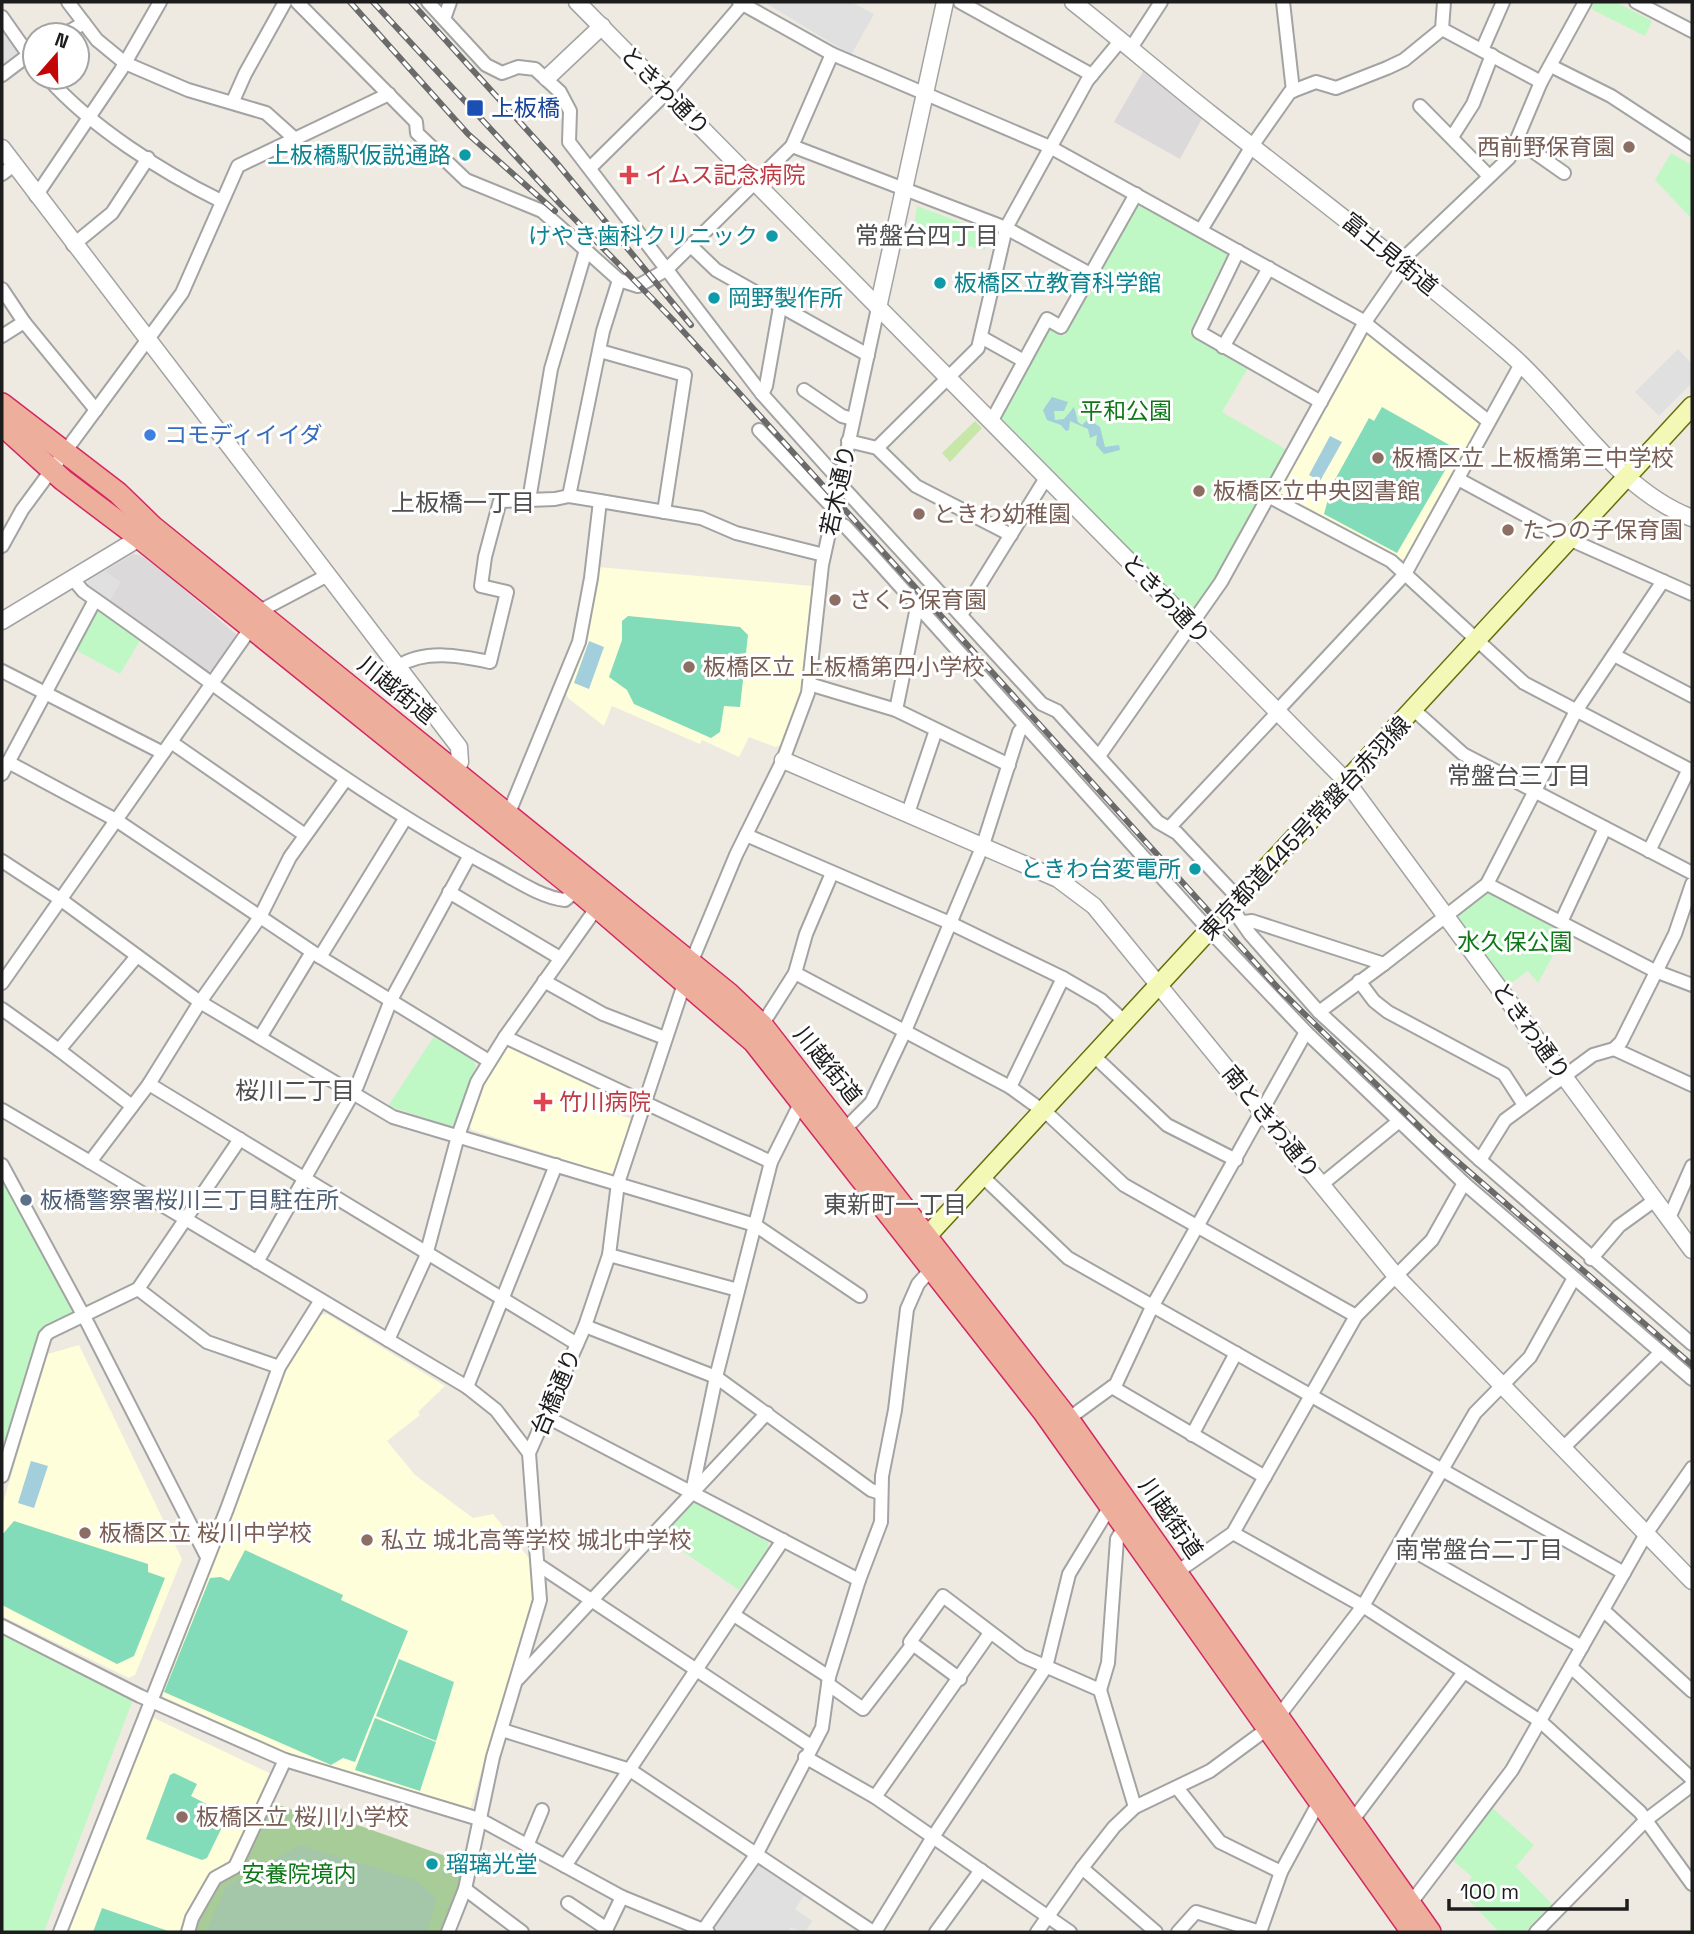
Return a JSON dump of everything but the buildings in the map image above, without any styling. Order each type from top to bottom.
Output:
[{"type":"highway","name":"川越街道","points":[[2,404],[60,462]]},
{"type":"highway","name":"川越街道","points":[[2,425],[60,462],[118,494],[147,533],[450,778],[577,890],[602,901]]},
{"type":"highway","name":"川越街道","points":[[450,778],[508,815],[602,901],[688,971],[762,1025],[845,1129],[922,1242]]},
{"type":"highway","name":"川越街道","points":[[688,971],[754,1042],[1068,1419],[1177,1572],[1273,1723],[1319,1802],[1412,1932]]},
{"type":"highway","name":"川越街道","points":[[938,1262],[1111,1506],[1273,1723],[1352,1821],[1430,1932]]},
{"type":"main road","name":"東京都道445号常盤台赤羽線","points":[[922,1242],[1692,406]]},
{"type":"street","points":[[68,2],[82,21]]},
{"type":"street","points":[[36,196],[125,63],[160,2]]},
{"type":"street","points":[[233,101],[244,74],[285,2]]},
{"type":"street","points":[[297,2],[416,122],[416,133],[466,180],[542,211],[619,280],[638,286],[666,270],[792,146],[832,54]]},
{"type":"street","points":[[428,2],[486,65],[502,73],[518,67],[528,67],[547,78],[567,103],[569,142],[762,394],[1042,704],[1057,711],[1158,822],[1177,833],[1235,903],[1250,934],[1320,1012],[1480,1160],[1692,1344]]},
{"type":"street","points":[[444,19],[450,2]]},
{"type":"street","name":"ときわ通り","points":[[577,2],[1347,782],[1692,1250]]},
{"type":"street","name":"若木通り","points":[[688,971],[746,835],[783,760],[809,684],[824,555],[945,2]]},
{"type":"street","points":[[960,2],[1091,75]]},
{"type":"street","name":"富士見街道","points":[[1073,2],[1252,146],[1403,262],[1521,364],[1628,477],[1655,500],[1692,518]]},
{"type":"street","points":[[877,448],[978,348],[1006,228],[1091,75],[1126,44],[1161,2]]},
{"type":"street","points":[[1283,2],[1293,91]]},
{"type":"street","points":[[1201,230],[1252,146],[1293,91],[1316,82],[1336,88],[1404,60],[1442,29],[1444,2]]},
{"type":"street","points":[[1452,136],[1466,119],[1503,2]]},
{"type":"street","points":[[1099,755],[1221,582],[1365,322],[1403,262],[1508,158],[1541,82],[1585,2]]},
{"type":"street","points":[[1636,2],[1692,31]]},
{"type":"street","points":[[590,168],[667,92],[742,3],[832,54],[1050,147],[1269,268],[1365,322],[1488,421]]},
{"type":"street","points":[[2,17],[21,42]]},
{"type":"street","points":[[547,78],[602,26]]},
{"type":"street","points":[[1442,29],[1541,82]]},
{"type":"street","points":[[91,32],[125,63],[188,90],[233,101],[266,113],[295,139]]},
{"type":"street","points":[[2,75],[21,63]]},
{"type":"street","points":[[1552,66],[1611,96],[1692,149]]},
{"type":"street","points":[[62,91],[90,117],[148,158],[187,184],[221,201]]},
{"type":"street","points":[[2,546],[22,510],[182,293],[239,166],[389,94]]},
{"type":"street","points":[[1420,106],[1489,176]]},
{"type":"street","points":[[1517,141],[1564,173]]},
{"type":"street","points":[[792,146],[1006,228],[1092,275]]},
{"type":"street","points":[[2,148],[8,169],[36,196],[459,747],[461,758],[450,778]]},
{"type":"street","points":[[73,245],[112,213],[148,158]]},
{"type":"street","points":[[991,422],[1047,319],[1061,327],[1136,194]]},
{"type":"street","points":[[691,246],[716,270],[868,355]]},
{"type":"street","points":[[529,500],[551,369],[586,250]]},
{"type":"street","points":[[1238,251],[1199,328],[1203,337],[1321,402]]},
{"type":"street","points":[[1223,348],[1269,268]]},
{"type":"street","points":[[569,496],[600,351],[619,280]]},
{"type":"street","points":[[2,289],[24,322],[96,410]]},
{"type":"street","points":[[762,394],[766,386],[780,307]]},
{"type":"street","points":[[2,336],[24,322]]},
{"type":"street","points":[[981,338],[1024,361]]},
{"type":"street","points":[[600,351],[685,375],[664,512]]},
{"type":"street","points":[[1169,828],[1405,574],[1521,364]]},
{"type":"street","points":[[804,390],[842,416],[853,419]]},
{"type":"street","points":[[759,430],[1210,931],[1306,1032],[1464,1183],[1692,1379]]},
{"type":"street","points":[[848,441],[877,448],[916,486],[1011,535]]},
{"type":"street","points":[[961,615],[1046,478]]},
{"type":"street","points":[[1458,479],[1571,540],[1692,594]]},
{"type":"street","points":[[399,666],[410,659],[428,656],[461,656],[491,662],[507,592],[481,586],[485,557],[500,501],[569,496],[600,501],[701,519],[736,533],[824,555]]},
{"type":"street","points":[[1268,496],[1391,561],[1524,683],[1691,770],[1649,850]]},
{"type":"street","points":[[508,815],[579,642],[591,578],[600,501]]},
{"type":"street","points":[[2,621],[147,533]]},
{"type":"street","points":[[2,983],[254,620],[328,575]]},
{"type":"street","points":[[73,579],[95,600],[405,818],[470,855],[562,900],[577,890]]},
{"type":"street","points":[[1320,1012],[1487,884],[1576,711],[1663,581]]},
{"type":"street","points":[[95,600],[5,768],[116,820],[316,955],[489,1061]]},
{"type":"street","points":[[896,710],[915,616],[919,608]]},
{"type":"street","points":[[1614,655],[1692,696]]},
{"type":"street","points":[[2,671],[163,753]]},
{"type":"street","points":[[809,684],[896,710],[1009,765]]},
{"type":"street","points":[[1414,710],[1462,754],[1692,873]]},
{"type":"street","points":[[845,1129],[871,1103],[905,1031],[983,845],[1025,724]]},
{"type":"street","points":[[908,813],[936,730]]},
{"type":"street","points":[[170,742],[305,835]]},
{"type":"street","name":"南ときわ通り","points":[[783,760],[983,845],[1077,891],[1118,932],[1396,1276],[1692,1581]]},
{"type":"street","points":[[90,1162],[149,1084],[200,1002],[260,917],[290,857],[346,779]]},
{"type":"street","points":[[261,1036],[405,818]]},
{"type":"street","points":[[1561,922],[1605,828]]},
{"type":"street","points":[[746,835],[950,923],[1063,978],[1101,1000],[1125,1022]]},
{"type":"street","points":[[257,1262],[354,1092],[391,1000],[470,855]]},
{"type":"street","points":[[2,861],[60,899],[200,1002],[393,1117],[755,1225],[860,1296]]},
{"type":"street","points":[[762,1025],[795,973],[806,934],[832,873]]},
{"type":"street","points":[[1487,884],[1655,971],[1692,985]]},
{"type":"street","points":[[1480,1160],[1505,1120],[1593,1055],[1614,1049],[1621,1042],[1655,971],[1687,916],[1692,884]]},
{"type":"street","points":[[449,892],[560,958]]},
{"type":"street","points":[[388,1340],[427,1253],[458,1136],[477,1082],[505,1037],[602,901]]},
{"type":"street","points":[[1244,922],[1252,921],[1384,964]]},
{"type":"street","points":[[59,1050],[138,956]]},
{"type":"street","name":"台橋通り","points":[[448,1932],[465,1889],[479,1819],[502,1730],[540,1600],[540,1566],[529,1453],[585,1326],[609,1255],[618,1183],[688,971]]},
{"type":"street","points":[[795,973],[1010,1087],[1043,1110],[1124,1185],[1356,1316]]},
{"type":"street","points":[[1010,1087],[1063,978]]},
{"type":"street","points":[[544,981],[603,1014],[665,1038]]},
{"type":"street","points":[[1359,981],[1374,1001],[1388,1012],[1504,1074],[1524,1105]]},
{"type":"street","points":[[2,1009],[132,1106]]},
{"type":"street","points":[[1068,1419],[1112,1387],[1152,1307],[1306,1032]]},
{"type":"street","points":[[505,1037],[771,1162]]},
{"type":"street","points":[[1614,1049],[1692,1085]]},
{"type":"street","points":[[1094,1056],[1167,1125],[1236,1160]]},
{"type":"street","points":[[149,1084],[577,1344]]},
{"type":"street","points":[[692,1492],[716,1377],[771,1162],[802,1100]]},
{"type":"street","points":[[2,1110],[467,1387],[496,1410],[529,1453]]},
{"type":"street","points":[[1321,1185],[1398,1122]]},
{"type":"street","points":[[2,1476],[46,1336],[138,1289],[240,1139]]},
{"type":"street","points":[[2,1165],[207,1557]]},
{"type":"street","points":[[467,1387],[556,1165]]},
{"type":"street","points":[[1669,1218],[1692,1166]]},
{"type":"street","points":[[982,1176],[1068,1258],[1624,1573]]},
{"type":"street","points":[[1177,1572],[1233,1532],[1356,1316],[1432,1240],[1464,1183]]},
{"type":"street","points":[[1591,1259],[1619,1226],[1656,1200]]},
{"type":"street","points":[[609,1255],[738,1290]]},
{"type":"street","points":[[2,1626],[149,1699],[285,1760],[479,1819],[622,1897],[705,1931],[756,1855],[825,1715],[829,1680],[859,1580],[881,1522],[880,1493],[898,1390],[907,1309],[918,1284],[938,1262]]},
{"type":"street","points":[[1037,1932],[1046,1916],[1114,1827],[1135,1807],[1178,1789],[1210,1770],[1273,1723],[1363,1606],[1475,1413],[1530,1357],[1574,1278]]},
{"type":"street","points":[[138,1289],[207,1342],[279,1367]]},
{"type":"street","points":[[60,1932],[279,1367],[321,1300]]},
{"type":"street","points":[[585,1326],[716,1377],[871,1490],[880,1493]]},
{"type":"street","points":[[1563,1448],[1661,1352]]},
{"type":"street","points":[[1192,1435],[1236,1353]]},
{"type":"street","points":[[1112,1387],[1265,1477]]},
{"type":"street","points":[[517,1681],[767,1413]]},
{"type":"street","points":[[547,1417],[859,1580]]},
{"type":"street","points":[[1410,1904],[1512,1770],[1646,1534],[1692,1468]]},
{"type":"street","points":[[502,1730],[630,1770],[874,1932],[933,1837],[1046,1667],[1069,1574],[1111,1506]]},
{"type":"street","points":[[1126,1524],[1117,1538],[1108,1663],[1100,1690],[1135,1807]]},
{"type":"street","points":[[1233,1532],[1363,1606],[1540,1721],[1646,1820],[1692,1884]]},
{"type":"street","points":[[565,1867],[783,1540]]},
{"type":"street","points":[[1399,1543],[1582,1647]]},
{"type":"street","points":[[540,1566],[696,1670],[808,1752],[1070,1932]]},
{"type":"street","points":[[960,1679],[913,1644],[912,1638],[943,1596],[1022,1656],[1100,1690]]},
{"type":"street","points":[[1603,1610],[1692,1691]]},
{"type":"street","points":[[734,1615],[829,1680],[863,1709],[913,1644]]},
{"type":"street","points":[[875,1797],[990,1633]]},
{"type":"street","points":[[1571,1667],[1692,1779]]},
{"type":"street","points":[[1352,1821],[1464,1672]]},
{"type":"street","points":[[188,1932],[192,1918],[215,1878],[234,1867],[285,1760]]},
{"type":"street","points":[[1542,1930],[1646,1820],[1692,1785]]},
{"type":"street","points":[[1178,1789],[1220,1842],[1281,1872]]},
{"type":"street","points":[[1178,1932],[1196,1912],[1260,1932],[1281,1872],[1319,1802]]},
{"type":"street","points":[[527,1846],[542,1810]]},
{"type":"street","points":[[1082,1868],[1156,1932]]},
{"type":"street","points":[[936,1932],[981,1870]]},
{"type":"street","points":[[465,1889],[522,1932]]},
{"type":"street","points":[[568,1903],[606,1931],[622,1897]]},
{"type":"shaded area","points":[[764,2],[851,2],[874,14],[851,55]]},
{"type":"shaded area","points":[[2,25],[19,51],[17,56],[2,67]]},
{"type":"shaded area","points":[[1145,68],[1204,115],[1180,159],[1114,122]]},
{"type":"shaded area","name":"板橋区立 上板橋第三中学校","points":[[1368,334],[1477,418],[1480,426],[1405,559],[1395,560],[1277,495],[1276,490],[1363,335]]},
{"type":"shaded area","points":[[1678,349],[1692,364],[1692,383],[1659,416],[1635,392]]},
{"type":"shaded area","points":[[133,554],[140,555],[167,575],[237,635],[213,670],[206,672],[88,588],[88,581]]},
{"type":"shaded area","name":"板橋区立 上板橋第四小学校","points":[[597,567],[812,586],[800,703],[781,745],[775,747],[749,737],[739,757],[702,740],[700,744],[612,706],[604,726],[568,698],[565,691]]},
{"type":"shaded area","points":[[105,571],[121,582],[109,602],[88,587],[88,581]]},
{"type":"shaded area","name":"竹川病院","points":[[504,1045],[611,1094],[606,1110],[631,1119],[615,1171],[610,1174],[472,1130],[469,1125],[485,1080]]},
{"type":"shaded area","name":"私立 城北高等学校 城北中学校","points":[[327,1314],[445,1386],[418,1412],[420,1415],[387,1441],[415,1475],[473,1518],[493,1514],[533,1563],[533,1595],[470,1810],[295,1757],[164,1697],[161,1692],[278,1383],[321,1315]]},
{"type":"shaded area","name":"板橋区立 桜川中学校","points":[[79,1345],[182,1559],[135,1675],[129,1678],[2,1616],[2,1506],[48,1354]]},
{"type":"shaded area","name":"板橋区立 桜川小学校","points":[[150,1716],[271,1774],[232,1859],[210,1874],[185,1932],[69,1932]]},
{"type":"shaded area","points":[[759,1862],[806,1893],[795,1909],[812,1921],[805,1932],[791,1928],[788,1932],[717,1932],[712,1929]]},
{"type":"green space","points":[[1594,2],[1616,2],[1652,21],[1645,36],[1591,9]]},
{"type":"green space","points":[[1671,153],[1692,165],[1692,219],[1655,180]]},
{"type":"green space","name":"平和公園","points":[[1143,205],[1225,251],[1227,255],[1189,333],[1248,368],[1222,412],[1287,450],[1215,580],[1194,609],[1188,610],[1002,422],[1002,416],[1047,330],[1051,329],[1064,336],[1136,207]]},
{"type":"green space","points":[[917,206],[990,233],[985,250],[913,233]]},
{"type":"green space","points":[[1382,407],[1453,447],[1447,458],[1451,460],[1397,553],[1324,514],[1332,485],[1369,418],[1374,421]]},
{"type":"green space","points":[[975,421],[982,428],[950,462],[942,453]]},
{"type":"green space","points":[[97,609],[141,639],[120,674],[74,649]]},
{"type":"green space","points":[[628,616],[740,627],[748,635],[740,707],[724,706],[720,732],[711,738],[634,704],[627,690],[609,677],[622,640],[622,621]]},
{"type":"green space","name":"水久保公園","points":[[1486,893],[1492,893],[1566,932],[1538,983],[1528,971],[1508,985],[1457,915]]},
{"type":"green space","points":[[435,1035],[472,1059],[476,1066],[457,1123],[450,1126],[388,1106]]},
{"type":"green space","points":[[2,1180],[73,1313],[41,1329],[2,1451]]},
{"type":"green space","points":[[694,1501],[768,1542],[769,1548],[739,1590],[659,1535],[689,1502]]},
{"type":"green space","points":[[14,1521],[148,1564],[148,1572],[165,1578],[134,1656],[117,1664],[2,1605],[2,1535]]},
{"type":"green space","points":[[245,1550],[343,1595],[341,1600],[408,1631],[355,1762],[343,1758],[331,1765],[164,1692],[210,1578],[221,1577],[229,1581]]},
{"type":"green space","points":[[2,1631],[134,1697],[44,1932],[2,1932]]},
{"type":"green space","points":[[399,1659],[454,1682],[436,1741],[376,1716]]},
{"type":"green space","points":[[375,1718],[436,1742],[420,1791],[355,1770]]},
{"type":"green space","points":[[174,1773],[197,1784],[191,1796],[228,1815],[207,1858],[202,1860],[146,1839],[170,1775]]},
{"type":"green space","name":"安養院境内","points":[[268,1801],[329,1823],[336,1807],[353,1813],[349,1822],[451,1858],[448,1872],[463,1877],[444,1932],[191,1932],[216,1881],[235,1869]]},
{"type":"green space","points":[[1490,1806],[1534,1845],[1516,1867],[1552,1904],[1525,1932],[1499,1932],[1460,1891],[1472,1877],[1451,1859]]},
{"type":"green space","points":[[300,1845],[415,1880],[436,1898],[427,1932],[206,1932],[226,1887]]},
{"type":"green space","points":[[102,1908],[171,1932],[93,1932]]},
{"type":"water","points":[[1052,397],[1068,402],[1064,411],[1054,411],[1055,420],[1064,419],[1074,407],[1078,422],[1082,425],[1088,419],[1100,427],[1105,447],[1119,445],[1120,450],[1104,454],[1096,445],[1097,435],[1090,438],[1088,429],[1070,421],[1069,430],[1066,431],[1061,425],[1047,420],[1043,410]]},
{"type":"water","points":[[1330,436],[1342,442],[1320,481],[1309,475]]},
{"type":"water","points":[[589,641],[604,647],[589,689],[574,683]]},
{"type":"water","points":[[31,1461],[48,1466],[34,1508],[18,1503]]},
{"type":"railway","points":[[350,2],[468,134],[555,211]]},
{"type":"railway","points":[[373,2],[561,205],[673,320],[1280,990],[1435,1142],[1692,1365]]},
{"type":"railway","points":[[411,2],[556,162],[691,325]]},
{"type":"place","name":"上板橋","points":[[475,108]]},
{"type":"place","name":"西前野保育園","points":[[1629,147]]},
{"type":"place","name":"上板橋駅仮説通路","points":[[465,155]]},
{"type":"place","name":"イムス記念病院","points":[[629,175]]},
{"type":"place","name":"けやき歯科クリニック","points":[[772,236]]},
{"type":"place","name":"板橋区立教育科学館","points":[[940,283]]},
{"type":"place","name":"岡野製作所","points":[[714,298]]},
{"type":"place","name":"コモディイイダ","points":[[150,435]]},
{"type":"place","name":"板橋区立 上板橋第三中学校","points":[[1378,458]]},
{"type":"place","name":"板橋区立中央図書館","points":[[1199,491]]},
{"type":"place","name":"ときわ幼稚園","points":[[919,514]]},
{"type":"place","name":"たつの子保育園","points":[[1508,530]]},
{"type":"place","name":"さくら保育園","points":[[835,600]]},
{"type":"place","name":"板橋区立 上板橋第四小学校","points":[[689,667]]},
{"type":"place","name":"ときわ台変電所","points":[[1195,869]]},
{"type":"place","name":"竹川病院","points":[[543,1102]]},
{"type":"place","name":"板橋警察署桜川三丁目駐在所","points":[[26,1200]]},
{"type":"place","name":"板橋区立 桜川中学校","points":[[85,1533]]},
{"type":"place","name":"私立 城北高等学校 城北中学校","points":[[367,1540]]},
{"type":"place","name":"板橋区立 桜川小学校","points":[[182,1817]]},
{"type":"place","name":"瑠璃光堂","points":[[432,1864]]},
{"type":"district","name":"常盤台四丁目","points":[[927,236]]},
{"type":"district","name":"上板橋一丁目","points":[[463,503]]},
{"type":"district","name":"常盤台三丁目","points":[[1519,776]]},
{"type":"district","name":"桜川二丁目","points":[[295,1091]]},
{"type":"district","name":"東新町一丁目","points":[[895,1205]]},
{"type":"district","name":"南常盤台二丁目","points":[[1479,1550]]}]
